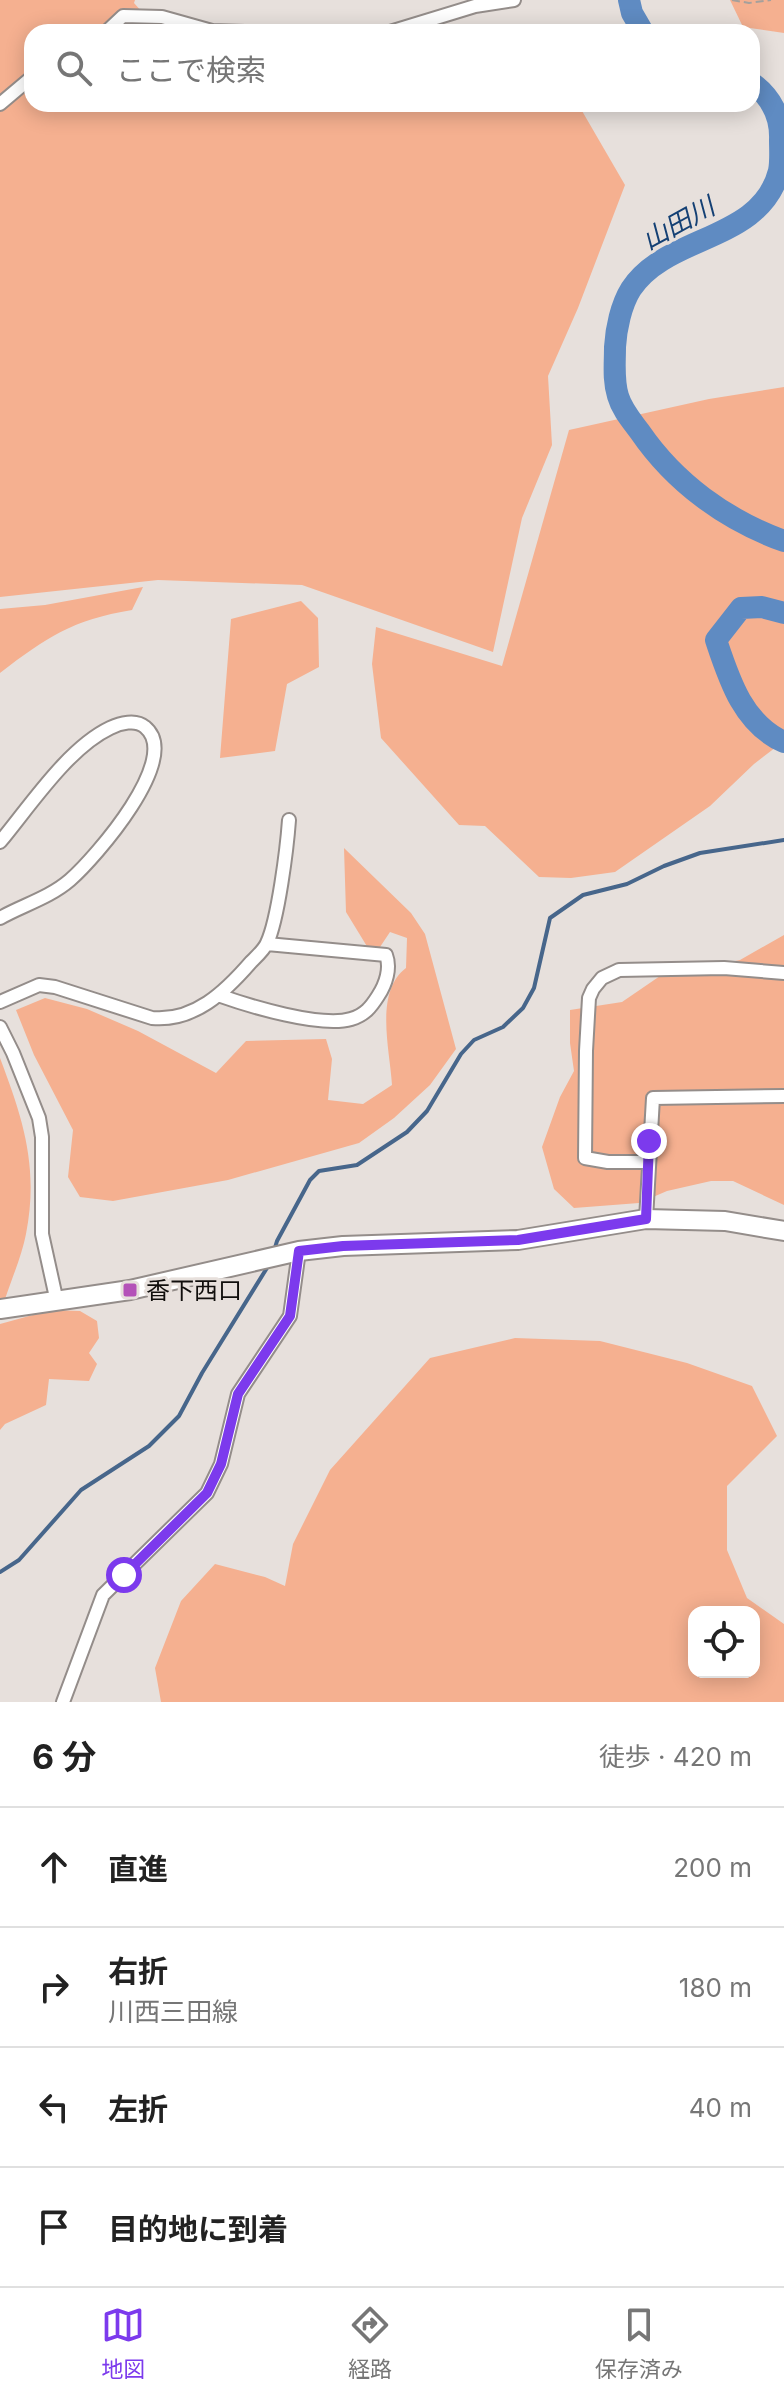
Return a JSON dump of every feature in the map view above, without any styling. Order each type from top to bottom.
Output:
[{"type":"main road","points":[[0,1309],[130,1290],[283,1255],[343,1246],[518,1240],[646,1219],[725,1221],[784,1231]]},
{"type":"street","points":[[416,24],[475,6],[514,0]]},
{"type":"street","points":[[114,24],[123,16],[162,17],[187,24]]},
{"type":"street","points":[[0,104],[24,84]]},
{"type":"street","points":[[0,842],[66,763],[96,736],[124,722],[141,724],[148,729],[155,747],[153,765],[135,800],[101,849],[69,881],[47,896],[0,918]]},
{"type":"street","points":[[0,1002],[39,985],[55,987],[152,1018],[169,1020],[183,1016],[218,995],[267,944],[289,820]]},
{"type":"street","points":[[218,995],[293,1016],[350,1020],[368,1011],[384,987],[389,963],[386,955],[267,944]]},
{"type":"street","points":[[648,1162],[608,1162],[585,1158],[586,1051],[589,998],[593,989],[602,978],[619,970],[724,968],[784,973]]},
{"type":"street","points":[[0,1027],[39,1118],[42,1137],[42,1234],[57,1302]]},
{"type":"street","points":[[646,1219],[653,1098],[784,1096]]},
{"type":"street","points":[[63,1702],[103,1595],[207,1493],[221,1464],[238,1394],[290,1316],[283,1255]]},
{"type":"path","points":[[732,0],[749,3],[771,0]]},
{"type":"shaded area","points":[[0,0],[135,0],[134,3],[153,24],[24,24],[24,112],[583,112],[625,185],[548,376],[552,445],[522,518],[493,652],[302,585],[158,580],[0,597]]},
{"type":"shaded area","points":[[730,0],[784,0],[784,33],[760,29],[760,24],[742,24]]},
{"type":"shaded area","points":[[784,387],[784,741],[754,764],[710,806],[615,872],[571,878],[539,877],[485,826],[459,825],[381,738],[372,664],[376,627],[502,666],[569,430],[709,399]]},
{"type":"shaded area","points":[[143,587],[132,610],[93,619],[61,632],[0,673],[0,609],[45,605]]},
{"type":"shaded area","points":[[301,601],[318,618],[319,667],[287,684],[275,751],[220,758],[231,619]]},
{"type":"shaded area","points":[[344,848],[411,913],[425,934],[456,1049],[430,1085],[394,1118],[359,1143],[228,1180],[113,1201],[80,1197],[68,1177],[73,1130],[34,1055],[16,1010],[45,998],[87,1009],[138,1031],[216,1073],[246,1041],[326,1039],[332,1059],[328,1100],[363,1104],[392,1085],[387,1006],[396,978],[406,968],[407,938],[390,932],[380,947],[368,948],[346,912]]},
{"type":"shaded area","points":[[784,935],[784,1205],[733,1181],[711,1181],[667,1191],[639,1203],[574,1208],[554,1189],[542,1147],[560,1097],[574,1071],[570,1010],[622,1002],[660,976],[740,960]]},
{"type":"shaded area","points":[[0,1058],[22,1123],[31,1187],[24,1242],[5,1299],[0,1299]]},
{"type":"shaded area","points":[[51,1310],[80,1311],[97,1321],[99,1338],[89,1353],[97,1364],[89,1381],[49,1379],[46,1405],[5,1424],[0,1430],[0,1324]]},
{"type":"shaded area","points":[[515,1338],[600,1341],[687,1363],[752,1386],[777,1436],[727,1486],[727,1550],[747,1598],[758,1606],[688,1606],[688,1678],[760,1678],[760,1607],[784,1624],[784,1702],[161,1702],[155,1668],[181,1601],[215,1564],[265,1577],[285,1586],[293,1544],[330,1470],[430,1358]]},
{"type":"waterway","name":"山田川","points":[[629,0],[638,24]]},
{"type":"waterway","name":"山田川","points":[[760,90],[777,115],[780,131],[780,167],[769,194],[753,212],[734,225],[667,257],[647,271],[631,289],[618,325],[615,378],[625,411],[669,468],[722,511],[784,541]]},
{"type":"waterway","name":"山田川","points":[[784,613],[762,607],[741,608],[716,640],[732,685],[748,712],[758,724],[784,742]]},
{"type":"waterway","points":[[274,1251],[310,1180],[319,1171],[357,1165],[407,1132],[427,1111],[461,1054],[474,1040],[503,1027],[523,1008],[534,988],[550,918],[583,895],[627,884],[700,853],[784,840]]},
{"type":"waterway","points":[[0,1572],[19,1560],[81,1490],[149,1446],[179,1416],[270,1263]]},
{"type":"place","name":"香下西口","points":[[130,1290]]},
{"type":"route","points":[[124,1575],[207,1493],[221,1464],[238,1394],[290,1316],[299,1251],[343,1246],[518,1240],[646,1219],[649,1141]]}]
